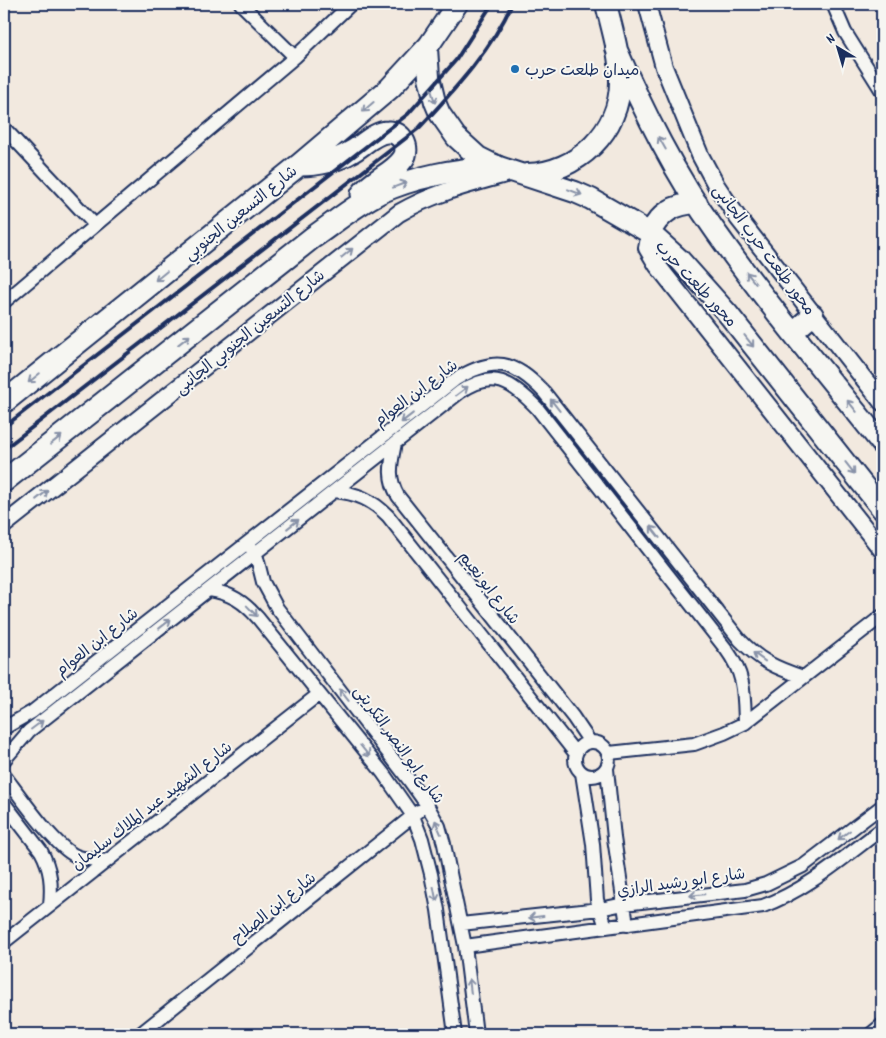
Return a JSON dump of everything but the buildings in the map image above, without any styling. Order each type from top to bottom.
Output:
[{"type":"highway","name":"شارع التسعين الجنوبي","points":[[4,402],[299,165],[390,88],[427,48]]},
{"type":"highway","points":[[299,165],[327,163],[340,158],[378,134],[389,131],[400,136],[406,146],[405,157],[397,166],[369,186],[355,208]]},
{"type":"highway","points":[[4,481],[312,238],[355,208],[378,194],[425,176],[510,171]]},
{"type":"main road","name":"شارع التسعين الجنوبي","points":[[427,48],[457,4]]},
{"type":"main road","points":[[510,171],[546,172],[572,162],[584,154],[603,134],[610,122],[619,96],[620,66],[606,4]]},
{"type":"main road","name":"محور طلعت حرب","points":[[427,48],[431,90],[440,114],[466,148],[510,171],[591,199],[650,233],[679,259],[717,301],[882,509]]},
{"type":"main road","points":[[616,48],[656,132],[697,204],[739,263],[882,444]]},
{"type":"main road","points":[[650,233],[664,213],[680,205],[697,204]]},
{"type":"main road","points":[[793,332],[814,315]]},
{"type":"street","points":[[241,4],[295,57]]},
{"type":"street","points":[[4,302],[295,57],[351,4]]},
{"type":"street","name":"محور طلعت حرب الجانبى","points":[[647,4],[664,67],[700,155],[716,185],[738,218],[881,397]]},
{"type":"street","points":[[833,4],[845,32],[882,92]]},
{"type":"street","points":[[4,128],[95,225]]},
{"type":"street","name":"شارع التسعين الجنوبي الجانبى","points":[[4,525],[400,213],[415,204],[449,190],[510,171]]},
{"type":"street","points":[[650,233],[647,248],[653,259],[882,550]]},
{"type":"street","name":"شارع ابن العوام","points":[[4,728],[32,712],[456,379],[471,370],[488,365],[510,366],[531,378],[752,652],[763,661],[803,678]]},
{"type":"street","name":"شارع ابن العوام","points":[[4,760],[29,731],[395,443],[471,385],[495,380],[507,383],[529,399],[738,666],[743,685],[745,723]]},
{"type":"street","name":"شارع ابو نعيم","points":[[395,443],[390,468],[394,488],[398,496],[573,717],[590,742]]},
{"type":"street","points":[[598,486],[610,476]]},
{"type":"street","points":[[334,491],[349,492],[365,498],[378,506],[388,516],[576,754],[576,764],[582,773],[593,844],[596,900],[606,927]]},
{"type":"street","points":[[247,543],[256,554]]},
{"type":"street","name":"شارع ابو النصر التكريتى","points":[[256,554],[263,582],[277,608],[409,780],[439,826],[465,946],[476,1034]]},
{"type":"street","name":"شارع ابو النصر التكريتى","points":[[209,590],[233,596],[243,602],[258,618],[383,773],[413,816],[427,856],[433,883],[455,1034]]},
{"type":"street","points":[[609,753],[694,744],[724,734],[745,723],[882,616]]},
{"type":"street","name":"شارع الشهيد عبد الملاك سليمان","points":[[4,942],[319,694]]},
{"type":"street","points":[[576,754],[584,744],[590,742],[601,744],[609,753],[610,759],[607,769],[614,838],[628,925]]},
{"type":"street","points":[[582,773],[594,776],[603,773],[607,769]]},
{"type":"street","points":[[4,775],[52,836],[67,850],[86,859],[107,861]]},
{"type":"street","points":[[4,803],[45,859],[51,877],[50,905]]},
{"type":"street","name":"شارع ابن الصلاح","points":[[140,1034],[427,805]]},
{"type":"street","points":[[878,809],[882,823]]},
{"type":"street","name":"شارع ابو رشيد الرازي","points":[[461,924],[600,909],[624,904],[745,890],[766,884],[804,866],[878,809]]},
{"type":"street","points":[[465,946],[763,906],[781,899],[804,886],[882,829]]},
{"type":"street","points":[[870,1034],[882,1025]]},
{"type":"railway","points":[[4,427],[408,114],[456,60],[492,4]]},
{"type":"railway","points":[[4,449],[419,128],[470,70],[493,38],[512,4]]},
{"type":"place","name":"ميدان طلعت حرب","points":[[515,69]]}]
